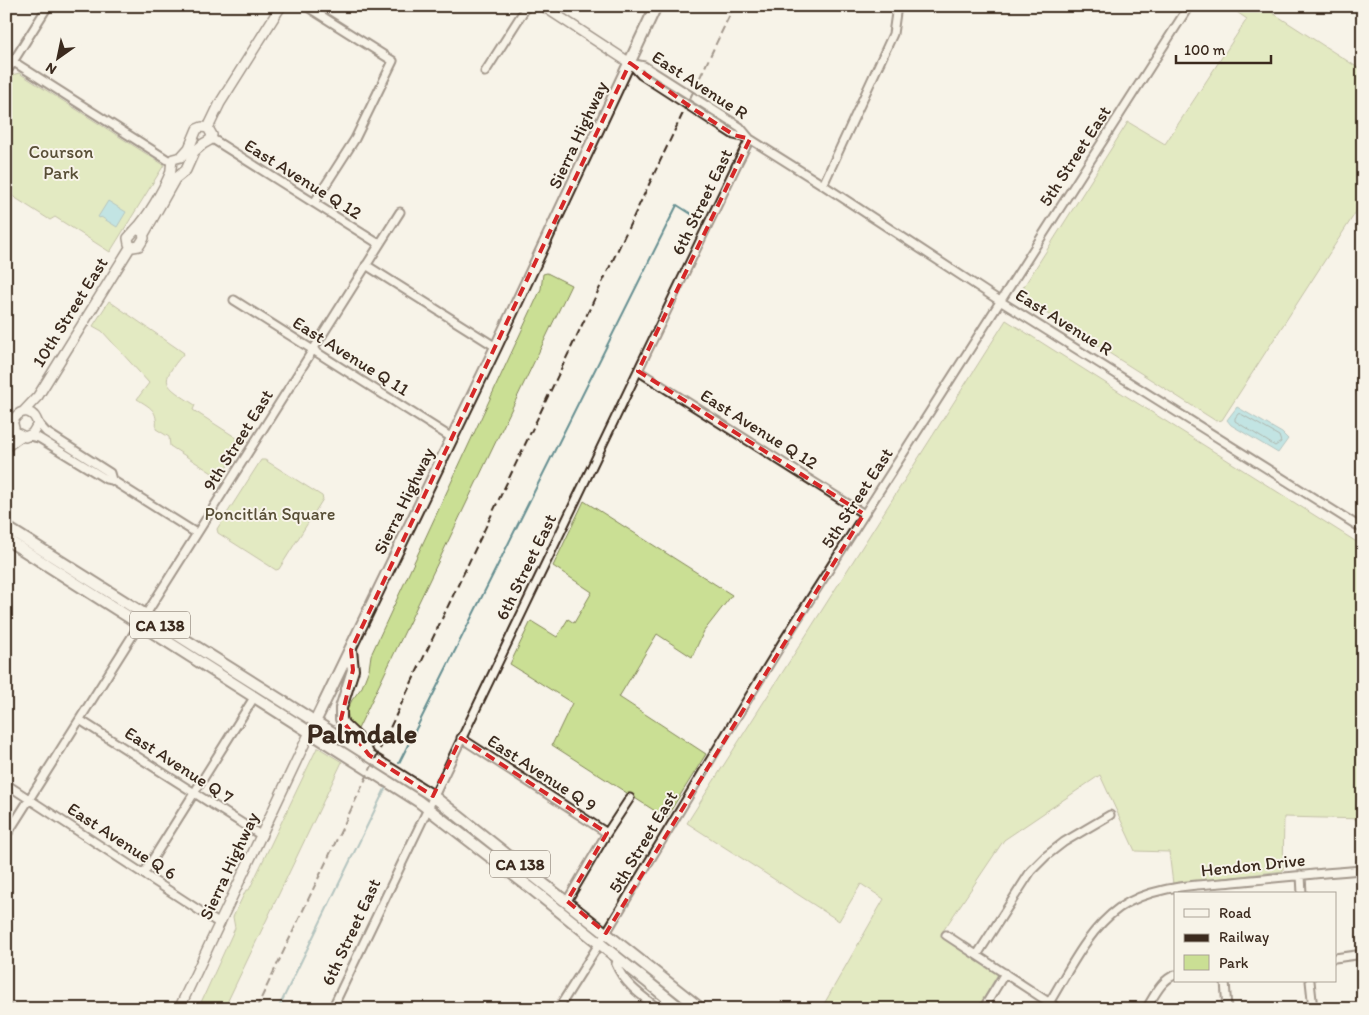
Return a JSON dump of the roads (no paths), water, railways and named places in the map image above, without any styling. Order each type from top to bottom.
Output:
[{"type":"highway","name":"Sierra Highway","points":[[313,727],[496,347],[656,6]]},
{"type":"highway","name":"CA 138","points":[[6,527],[255,696],[369,755],[433,796],[568,901],[701,1009]]},
{"type":"highway","name":"CA 138","points":[[6,539],[143,620],[313,727],[428,808],[600,942],[682,1009]]},
{"type":"highway","points":[[351,650],[353,670],[341,708],[340,719],[362,742],[369,755]]},
{"type":"main road","points":[[208,128],[220,103],[280,6]]},
{"type":"main road","name":"East Avenue R","points":[[542,6],[630,63]]},
{"type":"main road","points":[[202,126],[208,128],[212,132],[211,138],[194,152],[186,170],[176,179],[140,231],[175,158],[180,157],[189,148],[197,129],[202,126]]},
{"type":"main road","points":[[195,137],[198,142],[203,144]]},
{"type":"main road","points":[[180,157],[186,160],[188,165]]},
{"type":"main road","points":[[172,165],[176,173],[181,173]]},
{"type":"main road","name":"10th Street East","points":[[23,412],[38,396],[131,246],[128,238],[132,232],[140,231]]},
{"type":"main road","name":"10th Street East","points":[[36,419],[38,396]]},
{"type":"main road","points":[[6,438],[16,416],[23,412],[31,414],[36,419],[35,432],[6,447]]},
{"type":"main road","points":[[13,424],[15,432],[25,436]]},
{"type":"main road","name":"Sierra Highway","points":[[180,1009],[313,727]]},
{"type":"street","points":[[6,73],[48,6]]},
{"type":"street","points":[[306,6],[393,61],[355,139],[314,203]]},
{"type":"street","points":[[485,72],[526,6]]},
{"type":"street","points":[[823,185],[893,34],[897,6]]},
{"type":"street","name":"5th Street East","points":[[558,1009],[712,757],[864,514],[1189,6]]},
{"type":"street","points":[[6,57],[172,165]]},
{"type":"street","name":"East Avenue R","points":[[630,63],[644,66],[668,81],[740,127],[750,140],[823,185],[1000,301],[1363,529]]},
{"type":"street","name":"East Avenue Q 12","points":[[211,138],[379,244]]},
{"type":"street","name":"6th Street East","points":[[332,1009],[750,140]]},
{"type":"street","name":"9th Street East","points":[[6,836],[400,212]]},
{"type":"street","points":[[366,265],[496,347]]},
{"type":"street","name":"East Avenue Q 11","points":[[234,300],[452,438]]},
{"type":"street","name":"East Avenue Q 12","points":[[638,371],[864,514]]},
{"type":"street","points":[[36,419],[46,432],[110,473],[112,480]]},
{"type":"street","points":[[25,436],[38,438],[106,479],[112,480],[196,533]]},
{"type":"street","points":[[144,873],[255,696]]},
{"type":"street","name":"East Avenue Q 7","points":[[80,720],[262,836]]},
{"type":"street","name":"East Avenue Q 9","points":[[461,738],[607,832]]},
{"type":"street","name":"East Avenue Q 6","points":[[6,784],[220,924]]},
{"type":"street","points":[[568,901],[607,832],[630,798]]},
{"type":"street","points":[[977,955],[1036,866],[1046,856],[1076,834],[1110,815]]},
{"type":"street","name":"Hendon Drive","points":[[1049,1002],[1098,927],[1119,908],[1133,900],[1156,891],[1363,870]]},
{"type":"street","points":[[1301,875],[1302,892]]},
{"type":"street","points":[[946,935],[1059,1009]]},
{"type":"street","points":[[1336,958],[1363,954]]},
{"type":"street","points":[[618,957],[616,964],[624,979],[659,1009]]},
{"type":"street","points":[[983,1009],[1005,973]]},
{"type":"street","points":[[1146,1009],[1160,987],[1174,975]]},
{"type":"street","points":[[1225,982],[1228,1009]]},
{"type":"street","points":[[1310,982],[1313,1009]]},
{"type":"street","points":[[6,1007],[10,1009]]},
{"type":"water","points":[[108,201],[126,212],[117,227],[98,217]]},
{"type":"water","points":[[1237,407],[1282,433],[1288,439],[1278,453],[1231,425],[1227,420]]},
{"type":"waterway","points":[[399,763],[677,205],[696,217]]},
{"type":"waterway","points":[[278,1009],[385,789]]},
{"type":"railway","points":[[256,1009],[734,6]]},
{"type":"district","name":"Palmdale","points":[[362,733]]},
{"type":"park label","name":"Courson Park","points":[[61,162]]},
{"type":"park label","name":"Poncitlán Square","points":[[270,514]]}]
